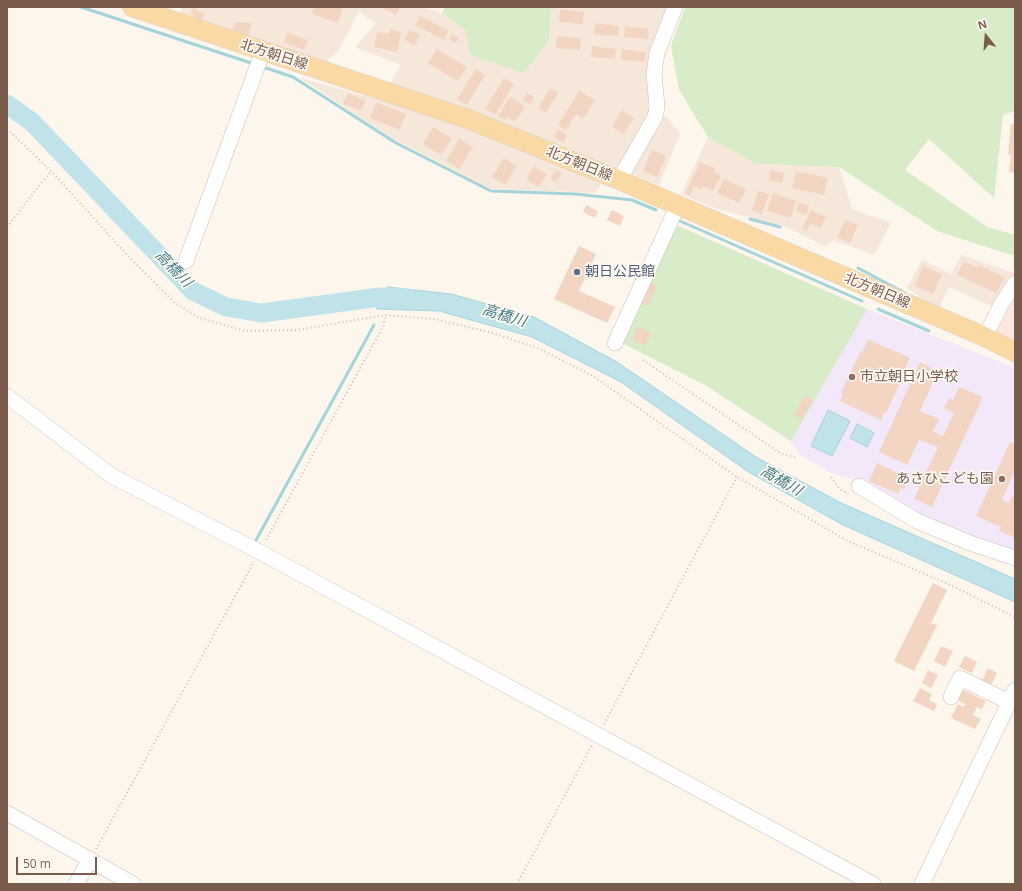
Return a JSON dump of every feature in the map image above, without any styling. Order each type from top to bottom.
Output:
[{"type":"main road","name":"北方朝日線","points":[[132,7],[468,119],[620,180],[984,337],[1015,352]]},
{"type":"street","points":[[620,180],[655,117],[657,106],[654,73],[657,53],[676,7]]},
{"type":"street","points":[[186,261],[263,51]]},
{"type":"street","points":[[615,344],[678,205]]},
{"type":"street","points":[[984,337],[1015,282]]},
{"type":"street","points":[[7,396],[112,476],[260,552],[873,884]]},
{"type":"street","points":[[859,486],[917,521],[970,543],[1015,558]]},
{"type":"street","points":[[922,884],[1012,696],[960,678],[951,697]]},
{"type":"street","points":[[7,813],[133,884]]},
{"type":"street","points":[[76,884],[90,859]]},
{"type":"path","points":[[7,227],[51,171]]},
{"type":"path","points":[[90,859],[384,325],[385,315],[434,319],[493,333],[540,349],[593,376],[736,476],[848,541],[946,582],[1015,617]]},
{"type":"path","points":[[643,360],[780,453],[797,458]]},
{"type":"path","points":[[517,884],[736,476]]},
{"type":"shaded area","points":[[182,7],[421,7],[442,13],[466,31],[549,41],[551,7],[669,7],[654,38],[648,76],[648,107],[668,118],[680,134],[659,185],[594,159],[601,186],[595,193],[491,189],[393,139],[300,78],[380,100],[401,65],[355,47],[376,24],[359,11],[339,50],[324,64],[179,17]]},
{"type":"shaded area","points":[[708,137],[756,164],[839,167],[852,209],[891,223],[874,255],[832,240],[826,247],[786,227],[717,209],[681,194]]},
{"type":"shaded area","name":"市立朝日小学校","points":[[674,224],[867,309],[1015,368],[1015,554],[917,518],[859,481],[831,473],[800,455],[791,441],[705,385],[620,342]]},
{"type":"shaded area","points":[[961,255],[1014,273],[995,308],[949,287],[938,310],[907,288],[922,260],[951,274]]},
{"type":"shaded area","points":[[1015,295],[1015,345],[997,336],[995,329]]},
{"type":"green space","points":[[445,7],[551,7],[549,41],[523,73],[470,55],[466,31],[442,13]]},
{"type":"green space","points":[[685,7],[1015,7],[1015,111],[1003,115],[994,198],[929,139],[905,170],[987,227],[1015,235],[1015,254],[1011,255],[937,231],[839,167],[756,164],[708,137],[679,90],[671,46]]},
{"type":"green space","points":[[674,224],[867,309],[791,441],[705,385],[620,342]]},
{"type":"water","points":[[388,287],[451,294],[534,317],[617,362],[756,457],[841,503],[1015,579],[1015,602],[841,524],[747,471],[621,382],[532,337],[439,311],[376,309]]},
{"type":"water","points":[[828,410],[850,421],[832,456],[811,446]]},
{"type":"water","points":[[857,424],[874,433],[867,447],[850,438]]},
{"type":"building","points":[[314,7],[343,7],[338,23],[312,14]]},
{"type":"building","points":[[381,7],[399,7],[400,8],[396,15]]},
{"type":"building","points":[[193,8],[205,14],[201,21],[190,14]]},
{"type":"building","points":[[560,9],[584,12],[583,24],[559,22]]},
{"type":"building","points":[[420,16],[449,31],[444,40],[415,25]]},
{"type":"building","points":[[235,22],[252,23],[248,37],[232,32]]},
{"type":"building","points":[[595,23],[619,26],[618,36],[594,34]]},
{"type":"building","points":[[625,26],[649,29],[648,39],[624,37]]},
{"type":"building","points":[[390,29],[401,32],[397,52],[374,47],[377,32],[389,34]]},
{"type":"building","points":[[409,30],[420,34],[415,45],[404,40]]},
{"type":"building","points":[[287,33],[308,40],[305,50],[284,43]]},
{"type":"building","points":[[452,34],[459,38],[456,43],[449,39]]},
{"type":"building","points":[[557,36],[581,38],[580,50],[556,48]]},
{"type":"building","points":[[592,46],[616,49],[615,59],[591,57]]},
{"type":"building","points":[[437,49],[467,67],[458,81],[428,63]]},
{"type":"building","points":[[622,49],[646,52],[645,62],[621,60]]},
{"type":"building","points":[[476,69],[485,75],[467,105],[457,99]]},
{"type":"building","points":[[504,78],[514,84],[495,115],[485,109]]},
{"type":"building","points":[[550,89],[558,93],[546,113],[538,108]]},
{"type":"building","points":[[579,91],[595,100],[583,119],[576,114],[566,130],[558,125]]},
{"type":"building","points":[[348,93],[366,101],[361,111],[343,104]]},
{"type":"building","points":[[527,93],[534,97],[530,104],[523,100]]},
{"type":"building","points":[[510,97],[525,106],[515,122],[507,117],[505,120],[498,116]]},
{"type":"building","points":[[376,102],[406,114],[399,130],[370,118]]},
{"type":"building","points":[[622,110],[634,118],[624,134],[612,127]]},
{"type":"building","points":[[1011,124],[1015,124],[1015,173],[1009,172],[1011,155],[1008,155]]},
{"type":"building","points":[[433,127],[452,138],[441,155],[423,144]]},
{"type":"building","points":[[558,129],[567,135],[563,143],[554,137]]},
{"type":"building","points":[[459,139],[473,147],[459,169],[446,161]]},
{"type":"building","points":[[652,150],[666,156],[657,177],[643,171]]},
{"type":"building","points":[[504,158],[517,166],[505,185],[492,177]]},
{"type":"building","points":[[700,162],[715,168],[714,172],[721,175],[713,191],[702,186],[701,189],[694,186],[690,196],[685,194]]},
{"type":"building","points":[[534,166],[547,174],[538,187],[526,179]]},
{"type":"building","points":[[556,170],[562,173],[556,182],[550,179]]},
{"type":"building","points":[[771,170],[784,173],[782,183],[769,180]]},
{"type":"building","points":[[796,171],[828,178],[824,195],[792,188]]},
{"type":"building","points":[[724,179],[746,189],[739,203],[717,193]]},
{"type":"building","points":[[758,191],[769,194],[762,214],[752,210]]},
{"type":"building","points":[[773,193],[796,201],[791,218],[767,211]]},
{"type":"building","points":[[799,203],[809,206],[806,215],[796,212]]},
{"type":"building","points":[[586,205],[598,211],[595,218],[583,212]]},
{"type":"building","points":[[612,210],[624,216],[620,226],[607,220]]},
{"type":"building","points":[[811,210],[826,217],[821,228],[810,224],[807,231],[802,229]]},
{"type":"building","points":[[845,220],[858,225],[850,243],[837,237]]},
{"type":"building","name":"朝日公民館","points":[[579,246],[596,254],[579,291],[615,307],[607,323],[554,299]]},
{"type":"building","points":[[964,261],[978,268],[979,265],[1005,278],[996,293],[957,275]]},
{"type":"building","points":[[923,266],[942,274],[933,294],[915,286]]},
{"type":"building","points":[[649,282],[657,286],[648,306],[639,302]]},
{"type":"building","points":[[638,326],[652,333],[645,346],[632,340]]},
{"type":"building","points":[[868,339],[910,358],[903,372],[905,373],[886,413],[884,412],[881,420],[840,401],[843,394],[841,393],[860,352],[862,353]]},
{"type":"building","points":[[920,362],[938,371],[920,411],[939,419],[933,431],[943,436],[954,413],[944,408],[949,398],[953,400],[959,387],[983,397],[932,507],[914,499],[921,484],[912,480],[916,470],[925,474],[938,447],[919,440],[907,465],[879,452]]},
{"type":"building","points":[[805,396],[813,400],[802,419],[794,415]]},
{"type":"building","points":[[1010,442],[1015,444],[1015,470],[1002,500],[1009,503],[1012,496],[1015,497],[1015,538],[999,531],[1001,527],[976,516]]},
{"type":"building","points":[[877,463],[909,478],[904,490],[901,488],[898,494],[869,481]]},
{"type":"building","points":[[933,583],[947,590],[931,623],[937,625],[914,671],[894,661]]},
{"type":"building","points":[[941,646],[953,651],[945,667],[934,661]]},
{"type":"building","points":[[965,656],[977,662],[972,673],[959,667]]},
{"type":"building","points":[[988,668],[997,673],[991,686],[982,681]]},
{"type":"building","points":[[928,670],[938,675],[931,688],[922,683]]},
{"type":"building","points":[[920,688],[932,694],[929,700],[937,704],[934,711],[913,701]]},
{"type":"building","points":[[963,690],[986,701],[982,709],[977,707],[973,715],[981,719],[975,729],[951,718],[958,704],[964,707],[965,704],[958,700]]},
{"type":"waterway","points":[[81,7],[251,63]]},
{"type":"waterway","points":[[266,68],[293,77],[396,143],[491,191],[575,194],[632,200],[656,210]]},
{"type":"waterway","name":"高橋川","points":[[7,104],[32,122],[193,291],[226,307],[262,313],[380,297],[408,298]]},
{"type":"waterway","points":[[750,219],[780,227]]},
{"type":"waterway","points":[[680,221],[862,301]]},
{"type":"waterway","points":[[858,268],[905,293]]},
{"type":"waterway","points":[[878,309],[929,331]]},
{"type":"waterway","points":[[255,542],[374,325]]},
{"type":"place","name":"朝日公民館","points":[[577,272]]},
{"type":"place","name":"市立朝日小学校","points":[[852,377]]},
{"type":"place","name":"あさひこども園","points":[[1002,479]]}]
